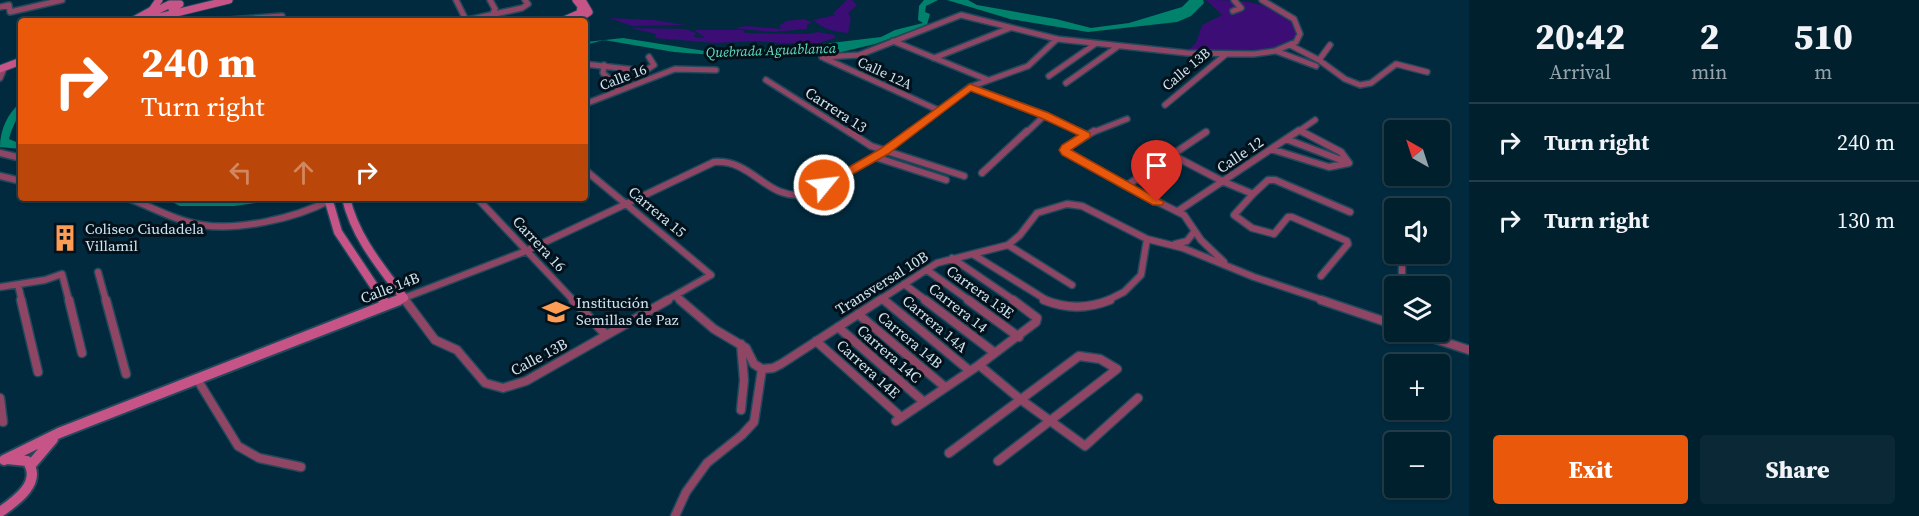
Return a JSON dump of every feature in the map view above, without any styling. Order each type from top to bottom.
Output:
[{"type":"street","points":[[0,7],[9,5],[10,12],[62,0]]},
{"type":"street","points":[[140,18],[154,9],[159,0]]},
{"type":"street","points":[[151,18],[229,0]]},
{"type":"street","points":[[456,0],[463,18]]},
{"type":"street","points":[[490,0],[495,9],[493,13]]},
{"type":"street","points":[[475,18],[527,6],[525,0]]},
{"type":"street","points":[[569,18],[580,13],[581,6],[576,0]]},
{"type":"street","points":[[580,18],[589,12],[582,0]]},
{"type":"street","points":[[1233,12],[1241,8],[1234,0]]},
{"type":"street","points":[[893,41],[959,15],[1057,39],[1117,46],[1225,54],[1275,51],[1296,42],[1300,34],[1294,19],[1262,0]]},
{"type":"street","points":[[141,18],[170,4],[180,4],[151,18]]},
{"type":"street","points":[[256,18],[282,16],[282,18]]},
{"type":"street","points":[[934,58],[1011,28]]},
{"type":"street","points":[[875,157],[970,87],[1028,66],[1057,39]]},
{"type":"street","points":[[893,41],[988,80]]},
{"type":"street","name":"Calle 12A","points":[[893,41],[858,55],[822,57],[938,110]]},
{"type":"street","points":[[1049,76],[1095,44]]},
{"type":"street","points":[[1290,45],[1317,63],[1360,85],[1371,83],[1396,64],[1427,72]]},
{"type":"street","points":[[1317,63],[1330,45]]},
{"type":"street","points":[[1066,84],[1117,46]]},
{"type":"street","points":[[1275,51],[1317,63]]},
{"type":"street","name":"Calle 13B","points":[[1165,105],[1225,54]]},
{"type":"street","points":[[588,64],[645,71],[654,65],[649,57]]},
{"type":"street","points":[[1,73],[17,65]]},
{"type":"street","points":[[604,65],[603,73],[616,86],[618,92]]},
{"type":"street","name":"Calle 16","points":[[588,103],[669,72],[682,69],[716,70]]},
{"type":"street","name":"Carrera 13","points":[[766,80],[861,141],[884,152],[964,176]]},
{"type":"street","points":[[970,87],[1045,116],[1086,135]]},
{"type":"street","points":[[982,173],[1045,116]]},
{"type":"street","points":[[1127,119],[1104,126],[1064,150],[1126,186],[1178,211],[1190,221],[1194,232],[1212,252],[1234,269]]},
{"type":"street","name":"Calle 12","points":[[1178,211],[1315,120]]},
{"type":"street","points":[[1299,130],[1341,152],[1349,163]]},
{"type":"street","points":[[1126,186],[1206,132]]},
{"type":"street","points":[[1286,139],[1349,163]]},
{"type":"street","points":[[1157,147],[1222,182],[1253,194]]},
{"type":"street","points":[[1271,149],[1329,167],[1349,163]]},
{"type":"street","points":[[0,153],[18,157]]},
{"type":"street","points":[[875,157],[946,180]]},
{"type":"street","name":"Calle 14B","points":[[2,460],[59,434],[526,251],[714,162],[726,160],[738,164],[776,192],[794,198],[807,194],[875,157]]},
{"type":"street","name":"Carrera 15","points":[[588,172],[711,275]]},
{"type":"street","points":[[0,176],[18,180]]},
{"type":"street","points":[[0,181],[9,179]]},
{"type":"street","points":[[1322,276],[1348,242],[1292,217],[1288,217],[1271,235],[1236,219],[1234,215],[1268,180],[1275,180],[1350,212]]},
{"type":"street","points":[[136,201],[195,223],[213,226],[308,212],[326,201]]},
{"type":"street","points":[[328,201],[338,232],[386,305]]},
{"type":"street","points":[[347,201],[350,218],[358,235],[404,298]]},
{"type":"street","name":"Carrera 16","points":[[480,201],[606,335]]},
{"type":"street","points":[[1072,285],[1008,245],[1020,235],[1028,222],[1038,213],[1067,204],[1082,206],[1147,239],[1172,244],[1234,269],[1384,321]]},
{"type":"street","points":[[1172,244],[1187,241],[1194,232]]},
{"type":"street","points":[[974,255],[1054,304],[1084,307],[1111,301],[1140,277],[1143,271],[1143,250],[1147,239]]},
{"type":"street","name":"Transversal 10B","points":[[762,369],[773,368],[927,270],[952,258],[974,255],[1008,245]]},
{"type":"street","points":[[924,402],[1019,337],[1035,325],[1037,318],[952,258]]},
{"type":"street","name":"Carrera 13E","points":[[927,270],[1019,337]]},
{"type":"street","points":[[98,272],[126,374]]},
{"type":"street","points":[[0,287],[45,280],[62,274],[82,353]]},
{"type":"street","name":"Calle 13B","points":[[404,298],[435,340],[457,350],[485,383],[503,388],[525,381],[711,275]]},
{"type":"street","name":"Carrera 14","points":[[904,284],[995,353]]},
{"type":"street","points":[[18,285],[38,372]]},
{"type":"street","points":[[675,296],[714,329],[741,344],[749,352],[754,364],[762,369],[754,422],[742,435],[707,463],[686,492],[675,516]]},
{"type":"street","name":"Carrera 14A","points":[[882,298],[970,371]]},
{"type":"street","name":"Carrera 14B","points":[[858,314],[945,387]]},
{"type":"street","name":"Carrera 14C","points":[[838,327],[924,402]]},
{"type":"street","name":"Carrera 14E","points":[[816,341],[898,419],[924,402]]},
{"type":"street","points":[[1445,342],[1469,350]]},
{"type":"street","points":[[741,344],[744,380],[741,410]]},
{"type":"street","points":[[949,453],[1079,356],[1084,355],[1104,361],[1117,369],[998,462]]},
{"type":"street","points":[[979,365],[1020,399],[1085,446],[1138,398]]},
{"type":"street","points":[[197,379],[237,446],[259,458],[301,467]]},
{"type":"street","points":[[0,398],[3,422]]},
{"type":"street","name":"Calle 14B","points":[[31,465],[59,434]]},
{"type":"street","points":[[0,512],[26,490],[33,476],[31,465],[21,459],[2,460]]},
{"type":"shaded area","points":[[847,0],[852,0],[857,5],[848,13],[851,18],[848,33],[829,30],[813,20],[835,15],[833,13]]},
{"type":"shaded area","points":[[1206,0],[1246,2],[1274,9],[1291,21],[1295,29],[1295,37],[1283,44],[1257,51],[1229,53],[1187,51],[1196,43],[1202,25],[1222,15]]},
{"type":"shaded area","points":[[609,18],[654,20],[685,25],[632,26]]},
{"type":"shaded area","points":[[803,19],[812,22],[807,25],[807,29],[772,32],[733,28],[748,26],[782,29],[779,26],[786,21]]},
{"type":"shaded area","points":[[631,28],[686,29],[696,33],[694,37],[705,38],[694,30],[743,30],[745,33],[809,34],[818,32],[835,35],[835,38],[819,43],[759,41],[715,43],[655,38],[656,34]]},
{"type":"water","name":"Quebrada Aguablanca","points":[[924,0],[938,0],[926,6],[925,12],[930,14],[927,25],[875,44],[833,54],[800,52],[727,56],[674,52],[604,40],[623,38],[705,51],[781,49],[881,37],[895,30],[923,23],[918,20],[919,6]]},
{"type":"water","points":[[947,0],[968,0],[977,5],[1056,19],[1091,28],[1129,23],[1182,7],[1189,0],[1203,0],[1204,3],[1191,16],[1177,22],[1088,32],[1010,19]]},
{"type":"water","points":[[18,105],[18,116],[9,139],[18,143],[18,149],[0,147],[1,134],[12,111]]},
{"type":"water","points":[[170,201],[272,201],[234,206],[180,206]]},
{"type":"place","name":"Coliseo Ciudadela Villamil","points":[[65,238]]},
{"type":"place","name":"Institución Semillas de Paz","points":[[556,312]]},
{"type":"route","points":[[824,185],[884,152],[970,87],[1045,116],[1086,135],[1066,147],[1064,150],[1066,153],[1157,202]]}]
